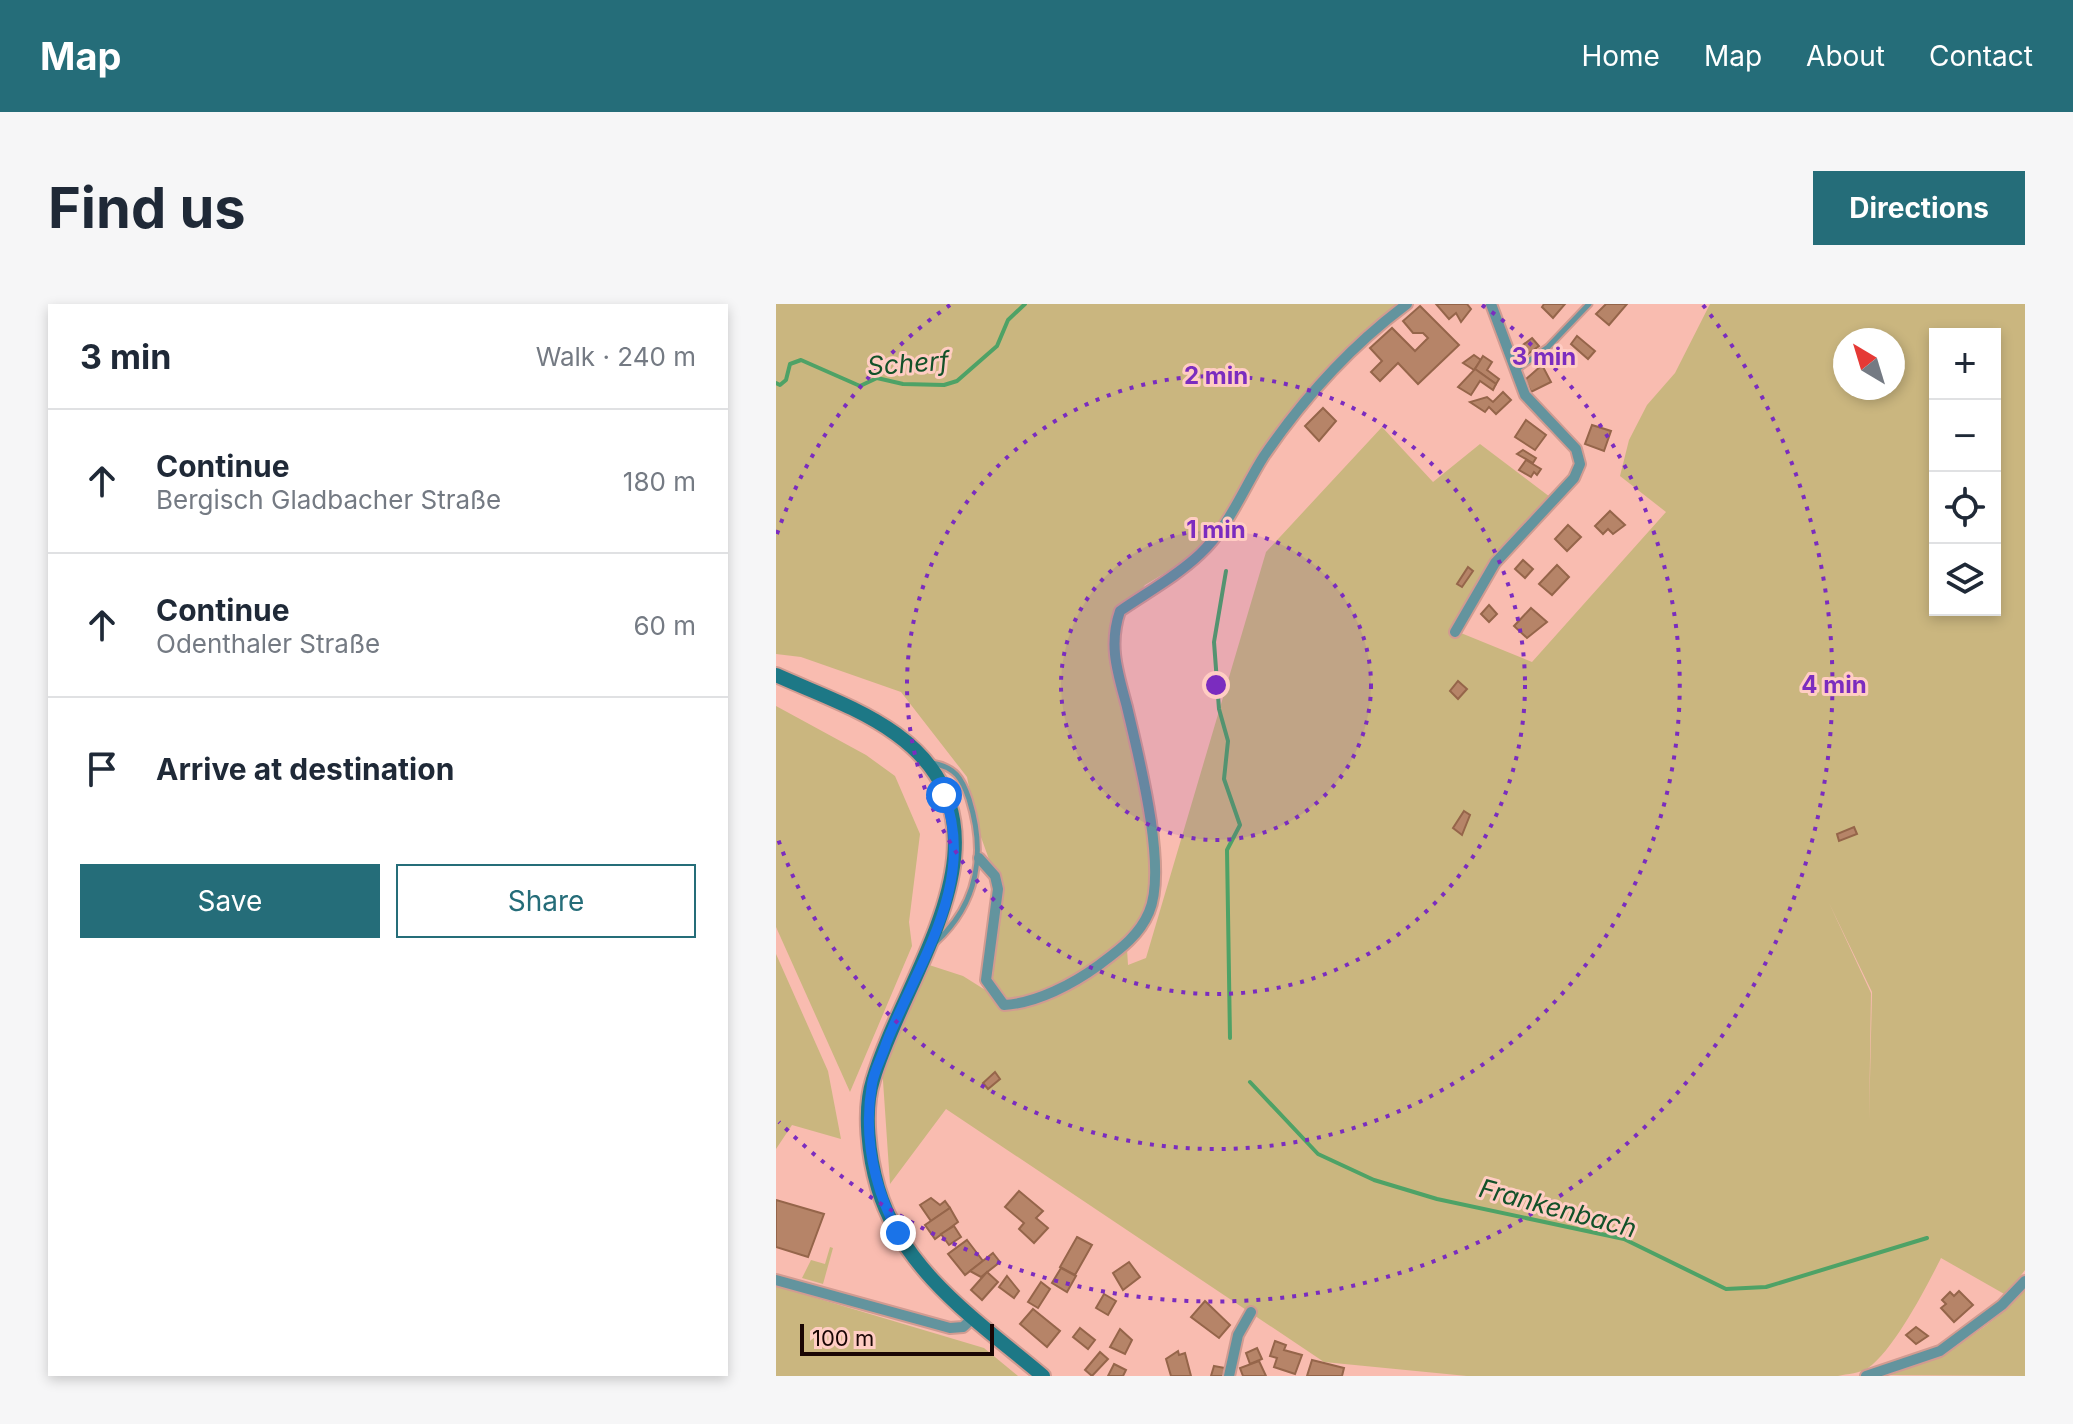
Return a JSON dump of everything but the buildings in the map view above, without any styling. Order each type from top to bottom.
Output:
[{"type":"main road","points":[[776,675],[881,724],[924,761],[948,805],[955,851],[950,891],[872,1083],[870,1128],[878,1190],[898,1233],[930,1277],[973,1318],[1043,1376]]},
{"type":"street","points":[[979,858],[995,876],[998,889],[986,980],[1004,1005],[1019,1004],[1053,991],[1090,971],[1125,946],[1142,927],[1151,909],[1153,866],[1149,809],[1112,650],[1120,611],[1201,553],[1234,511],[1264,457],[1337,365],[1375,328],[1407,304]]},
{"type":"street","points":[[1455,632],[1495,563],[1574,478],[1580,464],[1576,449],[1525,395],[1491,304]]},
{"type":"street","points":[[776,1280],[950,1328],[963,1327],[973,1318]]},
{"type":"street","points":[[1873,1375],[1940,1351],[2002,1305],[2025,1281]]},
{"type":"street","points":[[1229,1376],[1238,1335],[1251,1312]]},
{"type":"lane","points":[[1515,371],[1548,347],[1589,304]]},
{"type":"lane","points":[[924,761],[950,767],[963,781],[977,826],[979,858],[968,899],[955,924],[927,951]]},
{"type":"shaded area","points":[[776,304],[1401,304],[1305,403],[1200,552],[1145,585],[1113,626],[1138,754],[1154,886],[1142,927],[1090,971],[1019,1004],[994,993],[986,980],[995,876],[977,826],[967,777],[901,692],[801,657],[776,654]]},
{"type":"shaded area","points":[[1710,304],[2025,304],[2025,1270],[2006,1295],[1941,1258],[1909,1317],[1878,1359],[1865,1370],[1838,1376],[1467,1376],[1324,1362],[946,1109],[890,1184],[882,1066],[926,964],[963,976],[1014,1008],[1085,981],[1127,949],[1128,965],[1146,958],[1266,552],[1382,427],[1433,482],[1480,444],[1554,500],[1495,563],[1456,631],[1532,662],[1666,512],[1620,476],[1629,440],[1647,405],[1675,373]],"holes":[[[1829,903],[1872,992],[1869,1122],[1871,993]]]},
{"type":"shaded area","points":[[776,706],[866,755],[895,776],[920,834],[909,922],[912,946],[850,1092],[776,927]]},
{"type":"shaded area","points":[[776,954],[828,1071],[841,1139],[792,1125],[776,1149]]},
{"type":"shaded area","points":[[830,1247],[833,1248],[823,1284],[802,1278],[811,1260],[825,1264]]},
{"type":"shaded area","points":[[776,1286],[984,1348],[1018,1376],[776,1376]]},
{"type":"shaded area","points":[[2025,1289],[2025,1376],[1884,1375],[1924,1361],[1978,1332]]},
{"type":"waterway","name":"Scherf","points":[[776,383],[780,385],[786,380],[790,364],[801,360],[860,386],[877,378],[903,384],[944,385],[957,381],[997,346],[1008,320],[1025,304]]},
{"type":"waterway","name":"Frankenbach","points":[[1226,571],[1214,642],[1219,709],[1228,741],[1224,779],[1240,825],[1227,850],[1230,1038]]},
{"type":"waterway","name":"Frankenbach","points":[[1250,1082],[1318,1154],[1374,1180],[1437,1199],[1624,1239],[1726,1289],[1766,1287],[1927,1238]]},
{"type":"route","points":[[898,1233],[878,1190],[870,1152],[872,1083],[937,928],[953,881],[954,839],[944,795]]}]
